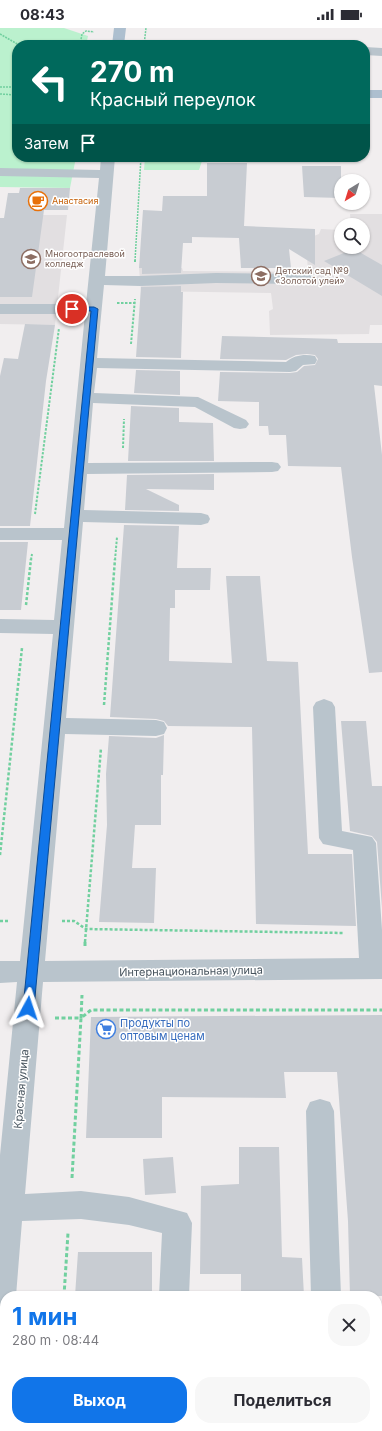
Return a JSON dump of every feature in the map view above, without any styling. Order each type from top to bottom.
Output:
[{"type":"main road","points":[[119,40],[120,28]]},
{"type":"main road","points":[[370,94],[382,94]]},
{"type":"street","points":[[370,51],[382,52]]},
{"type":"street","points":[[0,172],[107,166]]},
{"type":"street","name":"Красная улица","points":[[1,1291],[107,166]]},
{"type":"street","points":[[97,280],[216,278],[310,279]]},
{"type":"street","points":[[0,309],[94,309]]},
{"type":"street","points":[[89,363],[290,367],[299,360],[309,360]]},
{"type":"street","points":[[86,398],[126,398],[198,402],[240,424]]},
{"type":"street","points":[[78,469],[272,467]]},
{"type":"street","points":[[0,534],[34,534],[73,525],[201,519]]},
{"type":"street","points":[[0,626],[63,627]]},
{"type":"street","points":[[324,707],[331,838],[364,843],[377,968]]},
{"type":"street","points":[[54,726],[156,728]]},
{"type":"street","name":"Интернациональная улица","points":[[0,972],[377,968]]},
{"type":"street","points":[[320,1111],[326,1291]]},
{"type":"street","points":[[9,1208],[81,1205],[129,1211],[177,1223],[174,1291]]},
{"type":"path","points":[[145,40],[146,28]]},
{"type":"path","points":[[81,40],[82,34],[86,31],[94,32]]},
{"type":"path","points":[[0,34],[12,41]]},
{"type":"path","points":[[0,87],[12,87]]},
{"type":"path","points":[[0,94],[12,94]]},
{"type":"path","points":[[130,351],[135,303],[134,280],[141,162]]},
{"type":"path","points":[[26,612],[34,534],[35,504],[61,309]]},
{"type":"path","points":[[122,468],[126,398]]},
{"type":"path","points":[[104,712],[117,535]]},
{"type":"path","points":[[0,855],[22,644]]},
{"type":"path","points":[[86,929],[101,743]]},
{"type":"path","points":[[74,921],[86,929],[346,934]]},
{"type":"path","points":[[64,1291],[81,1018],[91,1010],[382,1010]]},
{"type":"shaded area","name":"Детский сад №9 «Золотой улей»","points":[[350,214],[382,214],[382,325],[370,325],[369,334],[270,335],[269,311],[273,309],[271,293],[141,291],[139,268],[182,268],[183,271],[308,272],[306,239],[319,234],[321,229],[334,230],[334,254],[370,254],[370,218],[350,218]]},
{"type":"shaded area","name":"Многоотраслевой колледж","points":[[43,215],[67,215],[55,325],[0,324],[0,218],[42,218]]},
{"type":"green space","points":[[0,28],[64,28],[88,36],[87,40],[12,40],[12,162],[75,162],[70,188],[0,187]]},
{"type":"green space","points":[[145,162],[202,162],[199,170],[144,170]]},
{"type":"building","points":[[207,163],[247,163],[244,226],[315,229],[315,265],[289,249],[291,268],[241,268],[239,238],[192,237],[192,243],[183,243],[181,273],[142,274],[142,268],[139,268],[143,210],[162,211],[163,196],[207,196]]},
{"type":"building","points":[[302,166],[341,166],[341,174],[334,174],[334,198],[304,197]]},
{"type":"building","points":[[20,188],[70,188],[68,210],[44,210],[32,297],[0,297],[0,218],[4,218],[8,193],[19,193]]},
{"type":"building","points":[[342,254],[363,254],[382,265],[382,296],[324,261]]},
{"type":"building","points":[[181,286],[181,292],[183,292],[181,358],[136,357],[141,287]]},
{"type":"building","points":[[25,324],[55,325],[46,381],[30,526],[0,526],[0,376],[4,358],[18,359]]},
{"type":"building","points":[[222,336],[337,339],[338,343],[382,343],[382,386],[374,385],[382,455],[382,672],[369,673],[352,557],[341,467],[288,466],[286,435],[269,435],[268,426],[259,426],[259,402],[218,401],[220,372],[290,373],[297,372],[304,366],[315,365],[318,359],[315,355],[307,354],[296,355],[286,360],[220,359]]},
{"type":"building","points":[[136,370],[180,371],[180,395],[134,393]]},
{"type":"building","points":[[131,406],[179,408],[179,422],[213,423],[214,461],[128,461]]},
{"type":"building","points":[[214,474],[214,490],[146,489],[179,505],[179,511],[125,510],[127,475]]},
{"type":"building","points":[[124,525],[179,526],[177,568],[211,568],[210,590],[175,590],[175,608],[170,608],[169,661],[232,663],[226,576],[260,576],[267,661],[298,662],[308,854],[352,854],[356,926],[256,924],[252,727],[168,726],[164,721],[156,719],[110,717]]},
{"type":"building","points":[[0,542],[28,542],[21,610],[0,610]]},
{"type":"building","points":[[341,721],[366,721],[372,786],[382,786],[382,908],[377,842],[372,836],[350,831]]},
{"type":"building","points":[[164,735],[163,775],[161,775],[161,825],[135,825],[132,868],[156,868],[154,923],[99,922],[107,825],[106,774],[109,736],[156,738]]},
{"type":"building","points":[[382,1015],[382,1291],[350,1291],[348,1221],[337,1072],[284,1072],[286,1098],[162,1097],[162,1138],[86,1138],[91,1017]]},
{"type":"building","points":[[239,1147],[279,1147],[282,1257],[302,1258],[304,1291],[241,1291],[241,1274],[200,1274],[201,1186],[239,1184]]},
{"type":"building","points":[[173,1157],[176,1193],[145,1195],[143,1159]]},
{"type":"building","points":[[78,1252],[152,1252],[152,1291],[75,1291]]},
{"type":"place","name":"Анастасия","points":[[38,201]]},
{"type":"place","name":"Многоотраслевой колледж","points":[[31,259]]},
{"type":"place","name":"Детский сад №9 «Золотой улей»","points":[[261,276]]},
{"type":"place","name":"Продукты по оптовым ценам","points":[[106,1029]]},
{"type":"route","points":[[28,1008],[94,309],[72,309]]}]
